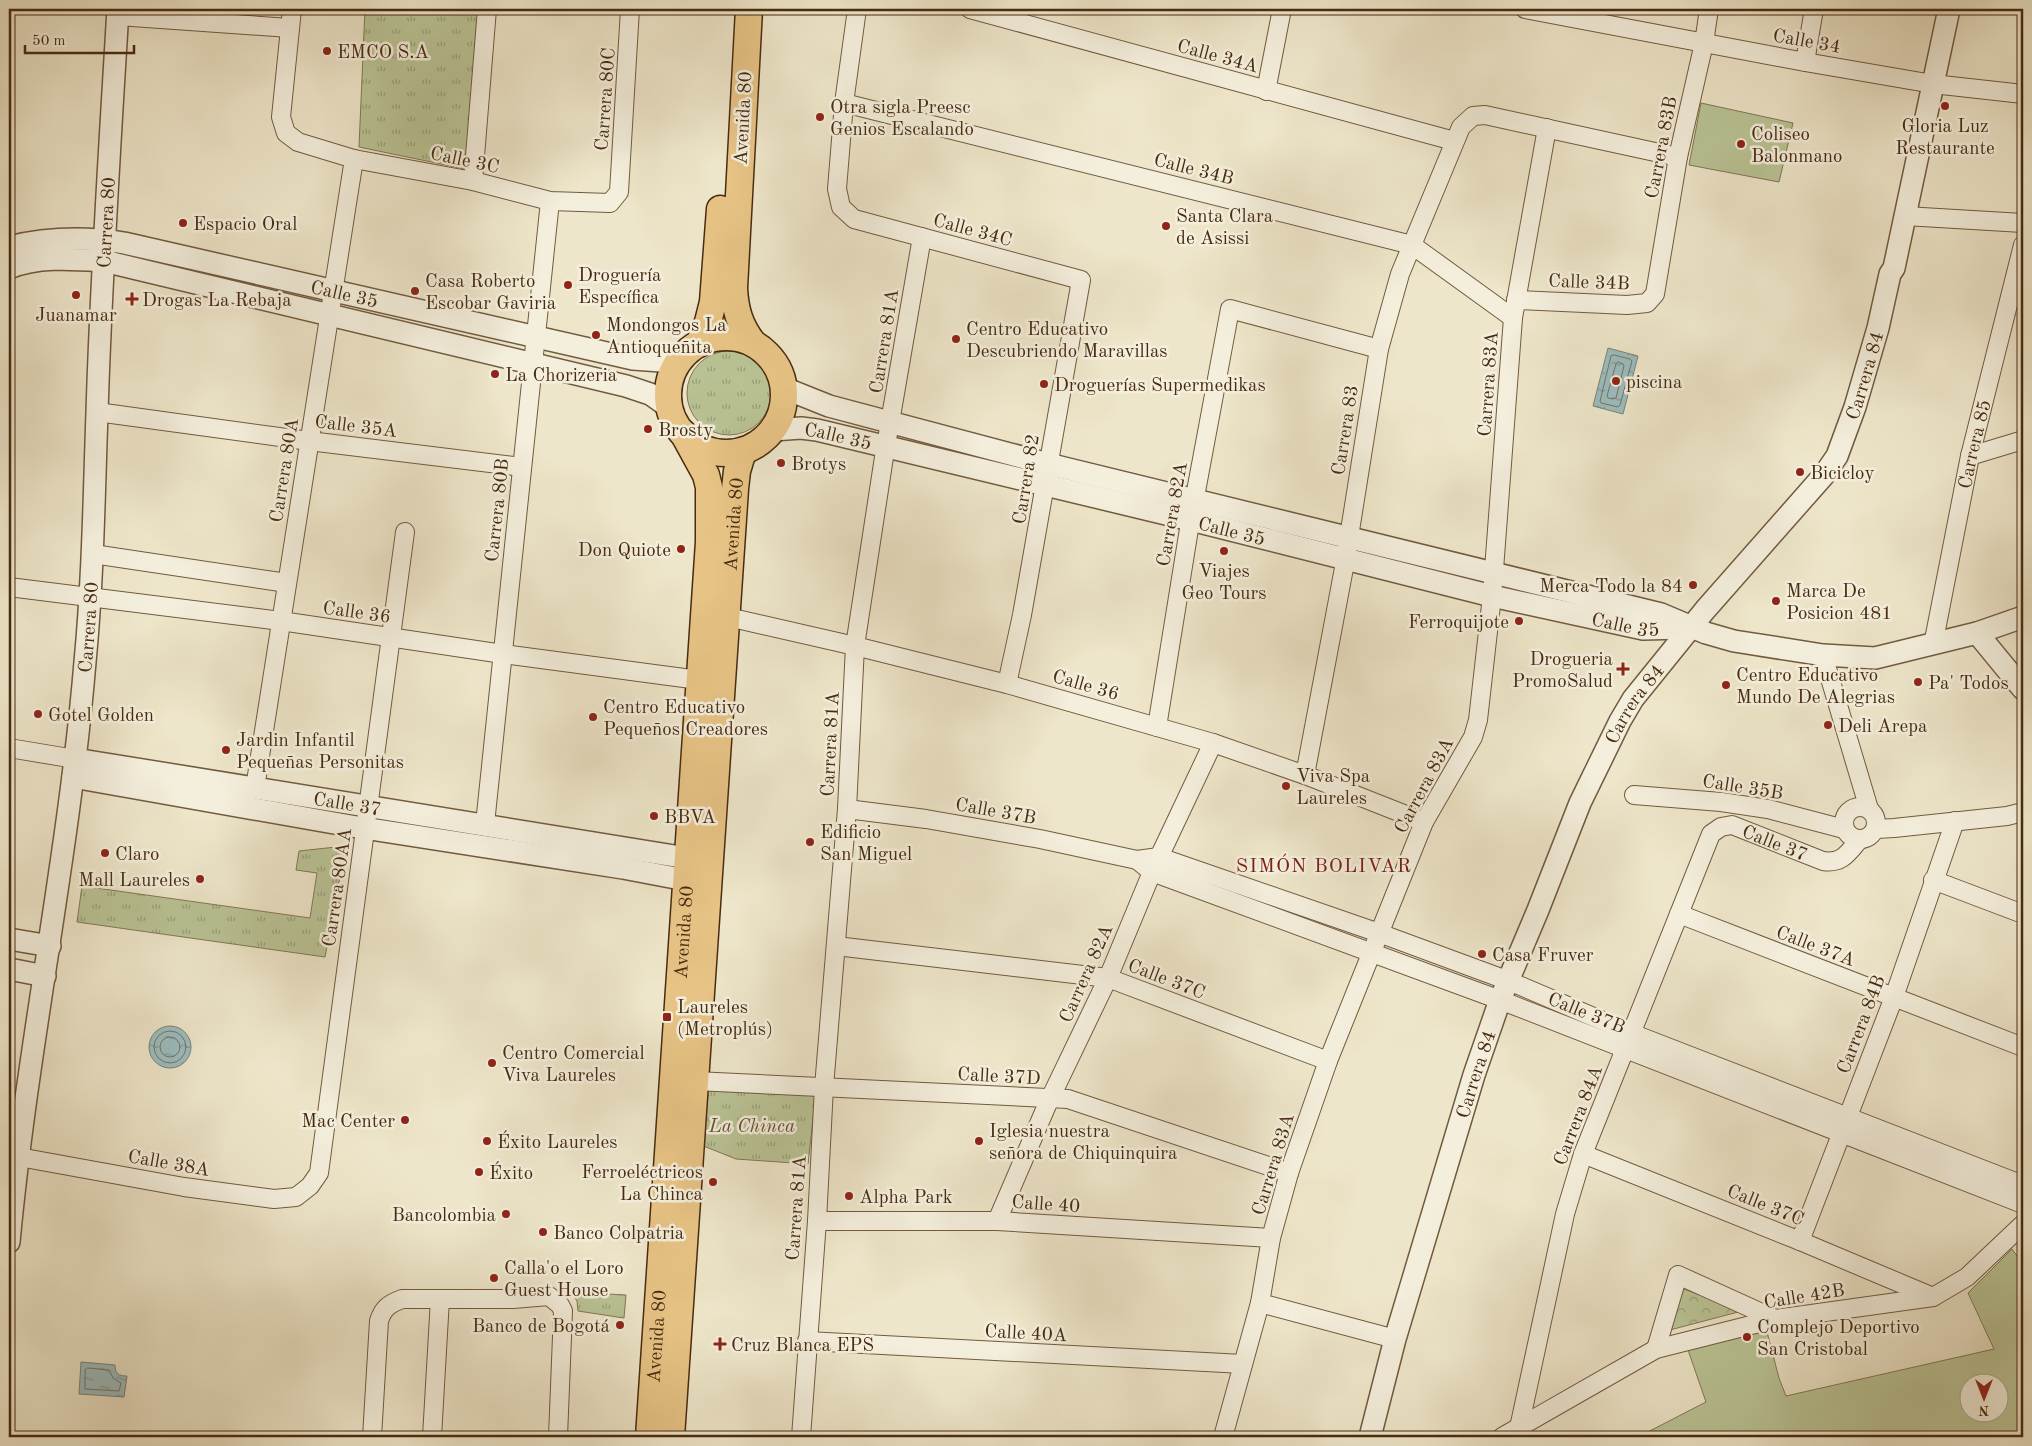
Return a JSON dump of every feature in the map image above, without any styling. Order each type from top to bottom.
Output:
[{"type":"main road","name":"Avenida 80","points":[[690,351],[708,322],[715,286],[734,9]]},
{"type":"main road","name":"Avenida 80","points":[[749,9],[734,288],[735,305],[739,320],[743,330],[753,343]]},
{"type":"main road","points":[[717,338],[736,338],[753,343],[768,355],[779,370],[784,388],[783,409],[773,430],[759,443],[743,451],[719,452],[705,449],[682,433],[674,421],[668,391],[672,374],[690,351],[717,338]]},
{"type":"main road","name":"Avenida 80","points":[[649,1437],[709,542],[709,487],[703,468],[682,433]]},
{"type":"main road","name":"Avenida 80","points":[[670,1437],[728,617],[735,489],[737,471],[743,451]]},
{"type":"street","points":[[118,12],[290,28],[292,9]]},
{"type":"street","points":[[473,181],[488,9]]},
{"type":"street","name":"Carrera 80C","points":[[619,192],[630,9]]},
{"type":"street","points":[[844,103],[857,9]]},
{"type":"street","name":"Calle 34A","points":[[970,9],[1454,141]]},
{"type":"street","points":[[1266,91],[1282,9]]},
{"type":"street","name":"Calle 34","points":[[1525,9],[1596,15],[1704,43],[1805,62],[1933,84],[2023,94]]},
{"type":"street","name":"Carrera 83B","points":[[1655,294],[1678,156],[1704,43],[1709,9]]},
{"type":"street","points":[[1805,62],[1814,9]]},
{"type":"street","name":"Carrera 84","points":[[1370,1437],[1395,1339],[1474,1075],[1500,1000],[1580,803],[1633,698],[1824,475],[1837,456],[1855,407],[1878,328],[1890,274],[1894,268],[1948,9]]},
{"type":"street","name":"Carrera 80","points":[[9,1242],[10,1204],[19,1157],[50,946],[74,768],[90,599],[105,240],[118,12]]},
{"type":"street","name":"Calle 3C","points":[[290,28],[281,117],[286,133],[298,142],[354,159],[473,181],[550,201],[610,203],[619,192]]},
{"type":"street","name":"Calle 34C","points":[[844,103],[837,189],[841,207],[854,219],[1082,280]]},
{"type":"street","name":"Calle 34B","points":[[844,103],[1412,245],[1513,318]]},
{"type":"street","name":"Carrera 83","points":[[1305,775],[1345,559],[1379,349],[1391,302],[1412,245],[1454,141],[1467,120],[1480,114],[1546,128]]},
{"type":"street","points":[[1546,128],[1678,156]]},
{"type":"street","name":"Carrera 83A","points":[[1223,1437],[1260,1302],[1271,1238],[1289,1173],[1328,1061],[1424,822],[1473,737],[1480,703],[1492,596],[1513,318],[1546,128]]},
{"type":"street","name":"Carrera 80A","points":[[255,788],[354,159]]},
{"type":"street","name":"Carrera 80B","points":[[486,824],[550,201]]},
{"type":"street","points":[[1904,216],[2023,223]]},
{"type":"street","name":"Carrera 81A","points":[[801,1437],[817,1221],[824,1087],[847,809],[855,646],[922,237]]},
{"type":"street","name":"Calle 35","points":[[9,247],[48,240],[105,240],[159,250],[634,359],[661,361],[690,351]]},
{"type":"street","name":"Carrera 85","points":[[1933,645],[1970,456],[2023,245]]},
{"type":"street","name":"Calle 35","points":[[9,268],[41,261],[75,259],[104,261],[633,388],[650,394],[670,408]]},
{"type":"street","name":"Carrera 82","points":[[1007,684],[1046,486],[1048,464],[1082,280]]},
{"type":"street","name":"Calle 34B","points":[[1516,300],[1628,305],[1647,303],[1655,294]]},
{"type":"street","name":"Carrera 82A","points":[[1157,726],[1193,510],[1230,309],[1379,349]]},
{"type":"street","name":"Calle 35","points":[[784,388],[829,406],[1048,464],[1345,559],[1492,596],[1643,629],[1692,627]]},
{"type":"street","name":"Calle 35A","points":[[97,412],[309,441],[522,467]]},
{"type":"street","name":"Calle 35","points":[[773,430],[801,428],[1046,486],[1348,538],[1660,614],[1734,641],[1823,655],[1875,658],[1977,633],[2023,617]]},
{"type":"street","points":[[1970,456],[2023,440]]},
{"type":"street","name":"Carrera 80AA","points":[[310,1186],[319,1173],[405,532]]},
{"type":"street","points":[[92,554],[287,583]]},
{"type":"street","name":"Calle 36","points":[[9,587],[90,599],[281,621],[503,654],[699,680]]},
{"type":"street","name":"Calle 36","points":[[728,617],[1007,684],[1157,726],[1305,775],[1424,822]]},
{"type":"street","points":[[1977,633],[2023,689]]},
{"type":"street","points":[[1823,655],[1869,809]]},
{"type":"street","name":"Carrera 82A","points":[[997,1221],[1049,1099],[1108,978],[1156,865],[1213,743]]},
{"type":"street","name":"Calle 37","points":[[9,748],[74,768],[366,817],[613,866],[687,869]]},
{"type":"street","name":"Calle 37","points":[[74,768],[255,788],[366,817],[486,824],[687,869]]},
{"type":"street","name":"Calle 35B","points":[[1634,795],[1721,802],[1768,809],[1844,829]]},
{"type":"street","points":[[1861,806],[1869,809],[1874,814],[1877,821],[1876,829],[1869,837],[1859,840],[1850,837],[1844,829],[1843,821],[1847,812],[1852,808],[1861,806]]},
{"type":"street","name":"Calle 37B","points":[[847,809],[926,819],[1040,839],[1137,860],[1379,933],[1509,981],[1631,1033],[1848,1115],[2023,1185]]},
{"type":"street","points":[[1876,829],[2006,816],[2023,812]]},
{"type":"street","name":"Carrera 84B","points":[[1800,1240],[1894,997],[1955,821]]},
{"type":"street","name":"Calle 37","points":[[1715,830],[1726,825],[1732,825],[1823,861],[1838,861],[1844,858],[1859,840]]},
{"type":"street","name":"Carrera 84A","points":[[1519,1428],[1565,1214],[1583,1154],[1707,843],[1715,830]]},
{"type":"street","name":"Calle 37B","points":[[1156,865],[1370,954],[1500,1000],[2023,1204]]},
{"type":"street","points":[[1933,880],[2023,914]]},
{"type":"street","name":"Calle 37A","points":[[1679,914],[2023,1047]]},
{"type":"street","points":[[9,939],[50,946]]},
{"type":"street","name":"Calle 37C","points":[[836,946],[1108,978],[1328,1061]]},
{"type":"street","points":[[9,969],[45,976]]},
{"type":"street","name":"Calle 37D","points":[[695,1081],[1068,1099],[1289,1173]]},
{"type":"street","name":"Calle 37C","points":[[1583,1154],[1800,1240],[1933,1297]]},
{"type":"street","name":"Calle 38A","points":[[19,1157],[184,1187],[274,1199],[296,1197],[310,1186]]},
{"type":"street","name":"Calle 40","points":[[817,1221],[997,1221],[1271,1238]]},
{"type":"street","name":"Calle 42B","points":[[1502,1437],[1656,1349],[1774,1319],[1933,1297],[1967,1277],[2023,1224]]},
{"type":"street","points":[[1656,1349],[1678,1276],[1774,1319]]},
{"type":"street","points":[[372,1437],[379,1321],[382,1310],[391,1303],[402,1299],[514,1299],[549,1296],[560,1305],[563,1311],[558,1437]]},
{"type":"street","points":[[432,1437],[440,1299]]},
{"type":"street","points":[[1260,1302],[1395,1339]]},
{"type":"street","name":"Calle 40A","points":[[807,1341],[1243,1364]]},
{"type":"green space","points":[[365,9],[484,9],[470,170],[359,147]]},
{"type":"green space","name":"Coliseo Balonmano","points":[[1701,103],[1793,123],[1779,182],[1689,165]]},
{"type":"green space","points":[[729,351],[752,358],[764,370],[771,393],[764,416],[752,428],[729,435],[706,428],[694,416],[687,393],[694,370],[706,358]]},
{"type":"green space","points":[[336,847],[345,850],[325,957],[77,922],[82,886],[310,918],[317,873],[296,870],[299,851]]},
{"type":"green space","name":"La Chinca","points":[[703,1087],[816,1092],[808,1164],[736,1159],[701,1145]]},
{"type":"green space","name":"Complejo Deportivo San Cristobal","points":[[2012,1249],[2023,1264],[2023,1437],[1638,1437],[1706,1402],[1687,1347],[1766,1328],[1779,1378],[1786,1396],[1994,1349],[1968,1293]]},
{"type":"green space","points":[[1676,1286],[1742,1311],[1666,1331]]},
{"type":"green space","points":[[571,1292],[626,1295],[624,1318],[578,1311],[577,1301]]},
{"type":"water","name":"piscina","points":[[1608,348],[1638,356],[1623,414],[1593,406]]},
{"type":"water","points":[[166,1026],[174,1026],[185,1032],[191,1047],[185,1062],[174,1068],[166,1068],[155,1062],[149,1051],[149,1043],[155,1032]]},
{"type":"water","points":[[81,1362],[115,1365],[118,1374],[127,1376],[124,1397],[79,1394]]},
{"type":"place","name":"EMCO S.A","points":[[327,51]]},
{"type":"place","name":"Gloria Luz Restaurante","points":[[1945,106]]},
{"type":"place","name":"Otra sigla Preesc Genios Escalando","points":[[820,117]]},
{"type":"place","name":"Coliseo Balonmano","points":[[1741,144]]},
{"type":"place","name":"Espacio Oral","points":[[183,223]]},
{"type":"place","name":"Santa Clara de Asissi","points":[[1166,226]]},
{"type":"place","name":"Droguería Específica","points":[[568,285]]},
{"type":"place","name":"Casa Roberto Escobar Gaviria","points":[[415,291]]},
{"type":"place","name":"Juanamar","points":[[76,295]]},
{"type":"place","name":"Drogas La Rebaja","points":[[132,299]]},
{"type":"place","name":"Mondongos La Antioqueñita","points":[[596,335]]},
{"type":"place","name":"Centro Educativo Descubriendo Maravillas","points":[[956,339]]},
{"type":"place","name":"La Chorizeria","points":[[495,374]]},
{"type":"place","name":"piscina","points":[[1616,381]]},
{"type":"place","name":"Droguerías Supermedikas","points":[[1044,384]]},
{"type":"place","name":"Brosty","points":[[648,429]]},
{"type":"place","name":"Brotys","points":[[781,463]]},
{"type":"place","name":"Bicicloy","points":[[1800,472]]},
{"type":"place","name":"Don Quiote","points":[[681,549]]},
{"type":"place","name":"Viajes Geo Tours","points":[[1224,551]]},
{"type":"place","name":"Merca Todo la 84","points":[[1693,585]]},
{"type":"place","name":"Marca De Posicion 481","points":[[1776,601]]},
{"type":"place","name":"Ferroquijote","points":[[1519,621]]},
{"type":"place","name":"Drogueria PromoSalud","points":[[1623,669]]},
{"type":"place","name":"Pa' Todos","points":[[1918,682]]},
{"type":"place","name":"Centro Educativo Mundo De Alegrias","points":[[1726,685]]},
{"type":"place","name":"Gotel Golden","points":[[38,714]]},
{"type":"place","name":"Centro Educativo Pequeños Creadores","points":[[593,717]]},
{"type":"place","name":"Deli Arepa","points":[[1828,725]]},
{"type":"place","name":"Jardin Infantil Pequeñas Personitas","points":[[226,750]]},
{"type":"place","name":"Viva Spa Laureles","points":[[1286,786]]},
{"type":"place","name":"BBVA","points":[[654,816]]},
{"type":"place","name":"Edificio San Miguel","points":[[810,842]]},
{"type":"place","name":"Claro","points":[[105,853]]},
{"type":"place","name":"Mall Laureles","points":[[200,879]]},
{"type":"place","name":"Casa Fruver","points":[[1482,954]]},
{"type":"place","name":"Laureles (Metroplús)","points":[[667,1017]]},
{"type":"place","name":"Centro Comercial Viva Laureles","points":[[492,1063]]},
{"type":"place","name":"Mac Center","points":[[405,1120]]},
{"type":"place","name":"Éxito Laureles","points":[[487,1141]]},
{"type":"place","name":"Iglesia nuestra señora de Chiquinquira","points":[[979,1141]]},
{"type":"place","name":"Éxito","points":[[479,1172]]},
{"type":"place","name":"Ferroeléctricos La Chinca","points":[[713,1182]]},
{"type":"place","name":"Alpha Park","points":[[849,1196]]},
{"type":"place","name":"Bancolombia","points":[[506,1214]]},
{"type":"place","name":"Banco Colpatria","points":[[543,1232]]},
{"type":"place","name":"Calla'o el Loro Guest House","points":[[494,1278]]},
{"type":"place","name":"Banco de Bogotá","points":[[620,1325]]},
{"type":"place","name":"Complejo Deportivo San Cristobal","points":[[1747,1337]]},
{"type":"place","name":"Cruz Blanca EPS","points":[[720,1344]]},
{"type":"district","name":"SIMÓN BOLIVAR","points":[[1324,865]]}]
